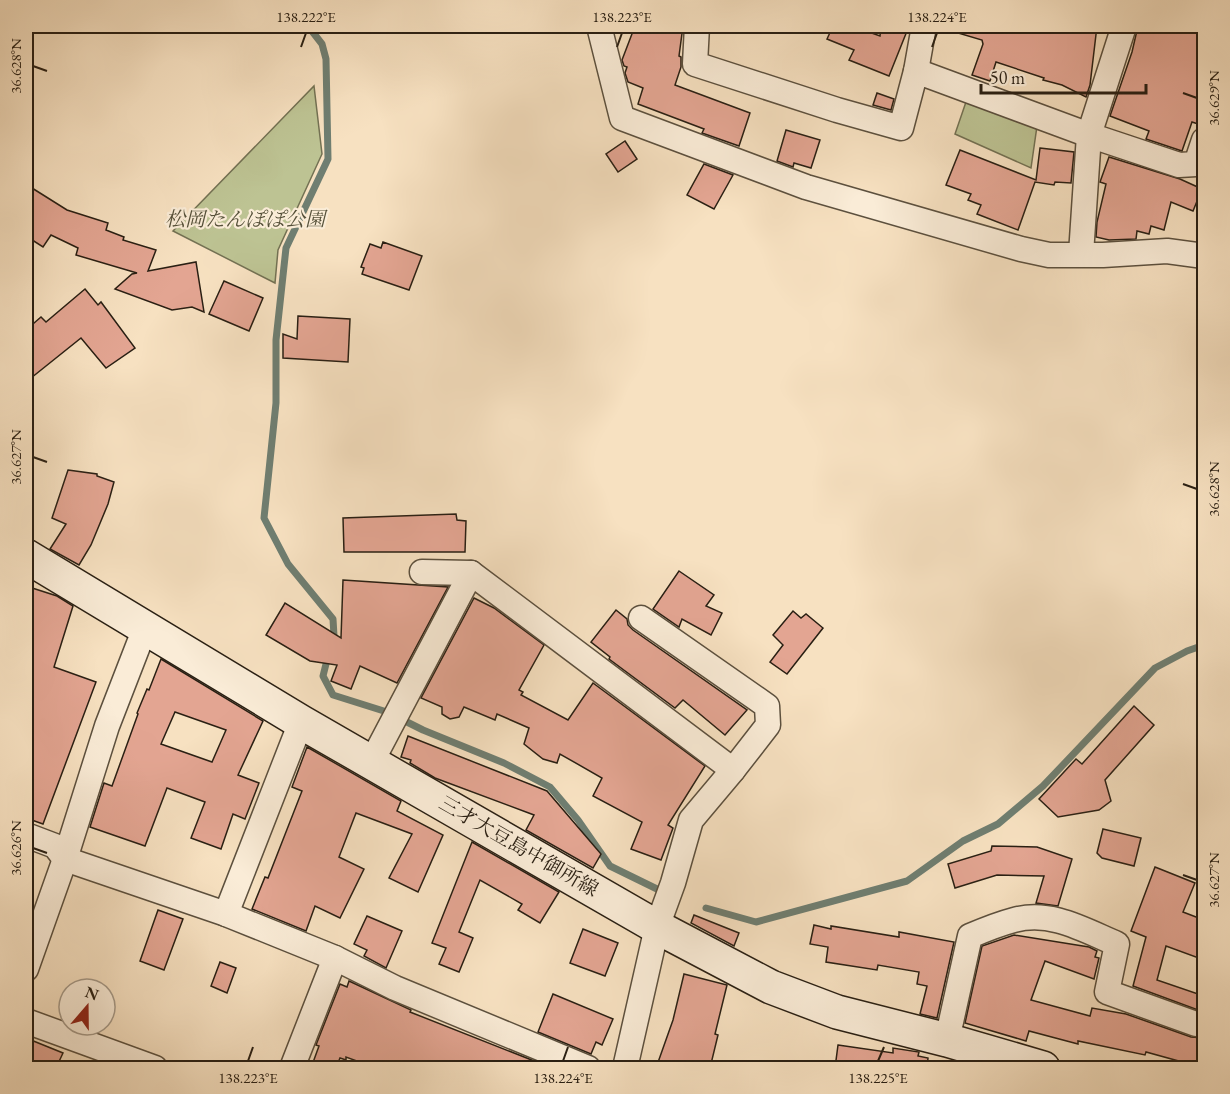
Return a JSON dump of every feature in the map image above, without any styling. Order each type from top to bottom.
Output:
[{"type":"main road","name":"三才大豆島中御所線","points":[[26,555],[301,722],[657,927],[771,987],[837,1012],[947,1040],[1043,1068]]},
{"type":"street","points":[[599,26],[622,118],[806,187],[1021,249],[1049,255],[1103,255],[1167,251],[1204,256]]},
{"type":"street","points":[[697,26],[694,64],[901,128],[916,71],[924,26]]},
{"type":"street","points":[[1081,254],[1089,135],[1124,26]]},
{"type":"street","points":[[916,71],[1089,135],[1179,165],[1196,164],[1204,140]]},
{"type":"street","points":[[422,572],[471,573],[733,770]]},
{"type":"street","points":[[372,761],[471,573]]},
{"type":"street","points":[[625,1068],[657,927],[673,884],[691,820],[768,724],[767,706],[641,618]]},
{"type":"street","points":[[26,969],[66,859],[107,726],[145,628]]},
{"type":"street","points":[[226,914],[301,722]]},
{"type":"street","points":[[26,835],[55,846],[66,859],[226,914],[335,958],[395,988],[588,1068]]},
{"type":"street","points":[[947,1040],[970,936],[1016,919],[1042,917],[1061,920],[1118,944],[1107,992],[1196,1024],[1204,1024]]},
{"type":"street","points":[[292,1068],[335,958]]},
{"type":"street","points":[[26,1021],[154,1068]]},
{"type":"green space","name":"松岡たんぽぽ公園","points":[[314,86],[322,154],[278,250],[275,283],[173,231]]},
{"type":"green space","points":[[967,99],[1037,126],[1031,168],[955,134]]},
{"type":"building","points":[[635,26],[683,26],[679,56],[681,67],[675,85],[750,113],[739,146],[702,133],[704,129],[638,104],[643,88],[628,82],[625,73],[627,67],[624,66],[622,60]]},
{"type":"building","points":[[833,26],[852,26],[880,36],[881,26],[909,26],[889,76],[849,60],[854,50],[827,39]]},
{"type":"building","points":[[949,26],[1097,26],[1090,85],[1086,97],[1062,85],[1043,80],[1044,78],[996,62],[990,81],[972,75],[983,44],[982,40],[948,30]]},
{"type":"building","points":[[1138,26],[1204,26],[1204,126],[1192,122],[1182,151],[1146,139],[1149,131],[1110,116],[1132,52]]},
{"type":"building","points":[[877,93],[894,99],[891,110],[873,105]]},
{"type":"building","points":[[786,130],[820,140],[811,168],[794,163],[793,167],[777,161]]},
{"type":"building","points":[[625,141],[637,159],[618,172],[606,154]]},
{"type":"building","points":[[1040,148],[1074,152],[1071,183],[1055,182],[1054,185],[1035,182],[1018,230],[977,214],[981,205],[968,200],[971,194],[946,185],[960,150],[1036,180]]},
{"type":"building","points":[[1109,157],[1180,179],[1202,189],[1193,211],[1171,202],[1164,230],[1151,226],[1149,234],[1137,231],[1136,239],[1109,240],[1096,237],[1106,184],[1100,182]]},
{"type":"building","points":[[704,164],[733,175],[714,209],[687,195]]},
{"type":"building","points":[[32,188],[67,210],[108,223],[106,230],[124,237],[123,240],[156,250],[148,271],[196,262],[204,312],[192,307],[172,310],[115,289],[132,274],[137,273],[76,255],[78,248],[51,235],[43,247],[26,236],[26,198]]},
{"type":"building","points":[[383,242],[422,256],[409,290],[362,274],[364,268],[361,267],[370,244],[381,248]]},
{"type":"building","points":[[224,281],[263,298],[249,331],[209,314]]},
{"type":"building","points":[[85,289],[98,305],[101,302],[135,348],[106,368],[81,338],[26,382],[26,330],[41,317],[46,322]]},
{"type":"building","points":[[298,316],[350,319],[348,362],[283,358],[283,334],[297,339]]},
{"type":"building","points":[[68,470],[97,474],[97,476],[114,482],[108,504],[91,545],[79,565],[50,549],[66,524],[52,518]]},
{"type":"building","points":[[456,514],[457,520],[466,521],[465,552],[344,552],[343,518]]},
{"type":"building","points":[[679,571],[714,595],[706,606],[722,613],[711,635],[682,619],[679,627],[653,609]]},
{"type":"building","points":[[343,580],[448,587],[397,683],[360,666],[351,689],[331,681],[337,665],[310,661],[266,635],[285,603],[341,638]]},
{"type":"building","points":[[26,586],[57,596],[73,606],[54,667],[96,682],[43,824],[26,818]]},
{"type":"building","points":[[474,598],[494,608],[544,645],[519,690],[523,692],[521,695],[568,720],[593,683],[705,766],[668,825],[673,828],[661,860],[631,849],[642,822],[593,796],[602,778],[560,754],[557,763],[543,759],[524,744],[529,728],[497,714],[495,720],[464,707],[459,717],[450,719],[442,714],[442,707],[421,698]]},
{"type":"building","points":[[616,610],[627,619],[628,625],[633,630],[747,710],[725,735],[683,700],[675,708],[609,659],[610,657],[591,642]]},
{"type":"building","points":[[793,611],[801,618],[806,614],[823,628],[787,674],[770,662],[783,645],[773,635]]},
{"type":"building","points":[[161,659],[263,721],[238,775],[259,783],[245,819],[233,814],[221,849],[191,838],[205,802],[167,788],[145,846],[90,827],[104,783],[112,786],[137,713],[147,689],[149,690]],"holes":[[[175,712],[226,730],[212,762],[161,744]]]},
{"type":"building","points":[[1134,706],[1154,725],[1105,780],[1111,801],[1099,810],[1058,817],[1039,799],[1076,759],[1082,764]]},
{"type":"building","points":[[408,736],[547,791],[601,854],[593,868],[526,830],[534,815],[435,778],[410,763],[411,760],[401,757]]},
{"type":"building","points":[[307,747],[401,801],[397,811],[443,835],[418,892],[389,878],[412,834],[356,813],[339,857],[364,869],[340,918],[315,906],[306,931],[252,909],[265,877],[268,878],[302,791],[292,787]]},
{"type":"building","points":[[1103,829],[1141,838],[1134,866],[1102,858],[1097,853]]},
{"type":"building","points":[[472,842],[559,892],[540,923],[518,910],[522,904],[480,880],[459,932],[473,938],[459,972],[439,964],[446,948],[432,943]]},
{"type":"building","points":[[992,846],[1037,847],[1072,859],[1058,906],[1036,903],[1044,876],[997,875],[955,888],[948,864],[991,851]]},
{"type":"building","points":[[1155,867],[1195,883],[1183,912],[1204,920],[1204,960],[1166,946],[1157,980],[1204,996],[1204,1010],[1198,1010],[1133,986],[1146,937],[1131,931]]},
{"type":"building","points":[[158,910],[183,919],[164,970],[140,961]]},
{"type":"building","points":[[694,915],[739,933],[734,946],[691,923]]},
{"type":"building","points":[[367,916],[402,931],[386,968],[364,956],[367,950],[354,944]]},
{"type":"building","points":[[814,925],[899,937],[899,932],[954,942],[937,1018],[920,1014],[927,986],[917,984],[919,972],[878,965],[877,970],[826,962],[828,947],[810,944]]},
{"type":"building","points":[[583,929],[618,943],[605,976],[570,963]]},
{"type":"building","points":[[1014,935],[1089,947],[1097,951],[1095,957],[1099,958],[1094,979],[1045,961],[1031,1000],[1090,1016],[1092,1008],[1126,1014],[1191,1037],[1204,1038],[1204,1068],[1146,1052],[1145,1055],[1078,1041],[1078,1044],[1029,1031],[1026,1041],[965,1023],[982,946]]},
{"type":"building","points":[[220,962],[236,968],[227,993],[211,986]]},
{"type":"building","points":[[684,974],[727,985],[715,1034],[718,1035],[710,1068],[656,1068],[673,1020]]},
{"type":"building","points":[[349,981],[411,1010],[410,1012],[552,1068],[376,1068],[346,1057],[346,1060],[340,1058],[336,1068],[311,1068],[319,1046],[316,1045],[340,984],[347,987]]},
{"type":"building","points":[[553,994],[613,1019],[602,1045],[596,1042],[591,1054],[538,1032]]},
{"type":"building","points":[[26,1038],[63,1053],[56,1068],[26,1068]]},
{"type":"building","points":[[838,1045],[893,1053],[893,1048],[919,1052],[918,1056],[928,1058],[927,1068],[835,1068]]},
{"type":"waterway","points":[[308,26],[322,44],[326,59],[328,159],[286,248],[276,340],[276,403],[264,518],[288,564],[333,619],[332,642]]},
{"type":"waterway","points":[[706,908],[756,922],[907,881],[963,841],[998,824],[1043,786],[1155,668],[1204,645]]},
{"type":"waterway","points":[[328,656],[323,676],[333,695],[387,712],[423,730],[504,763],[550,787],[578,820],[610,866],[657,889]]}]
